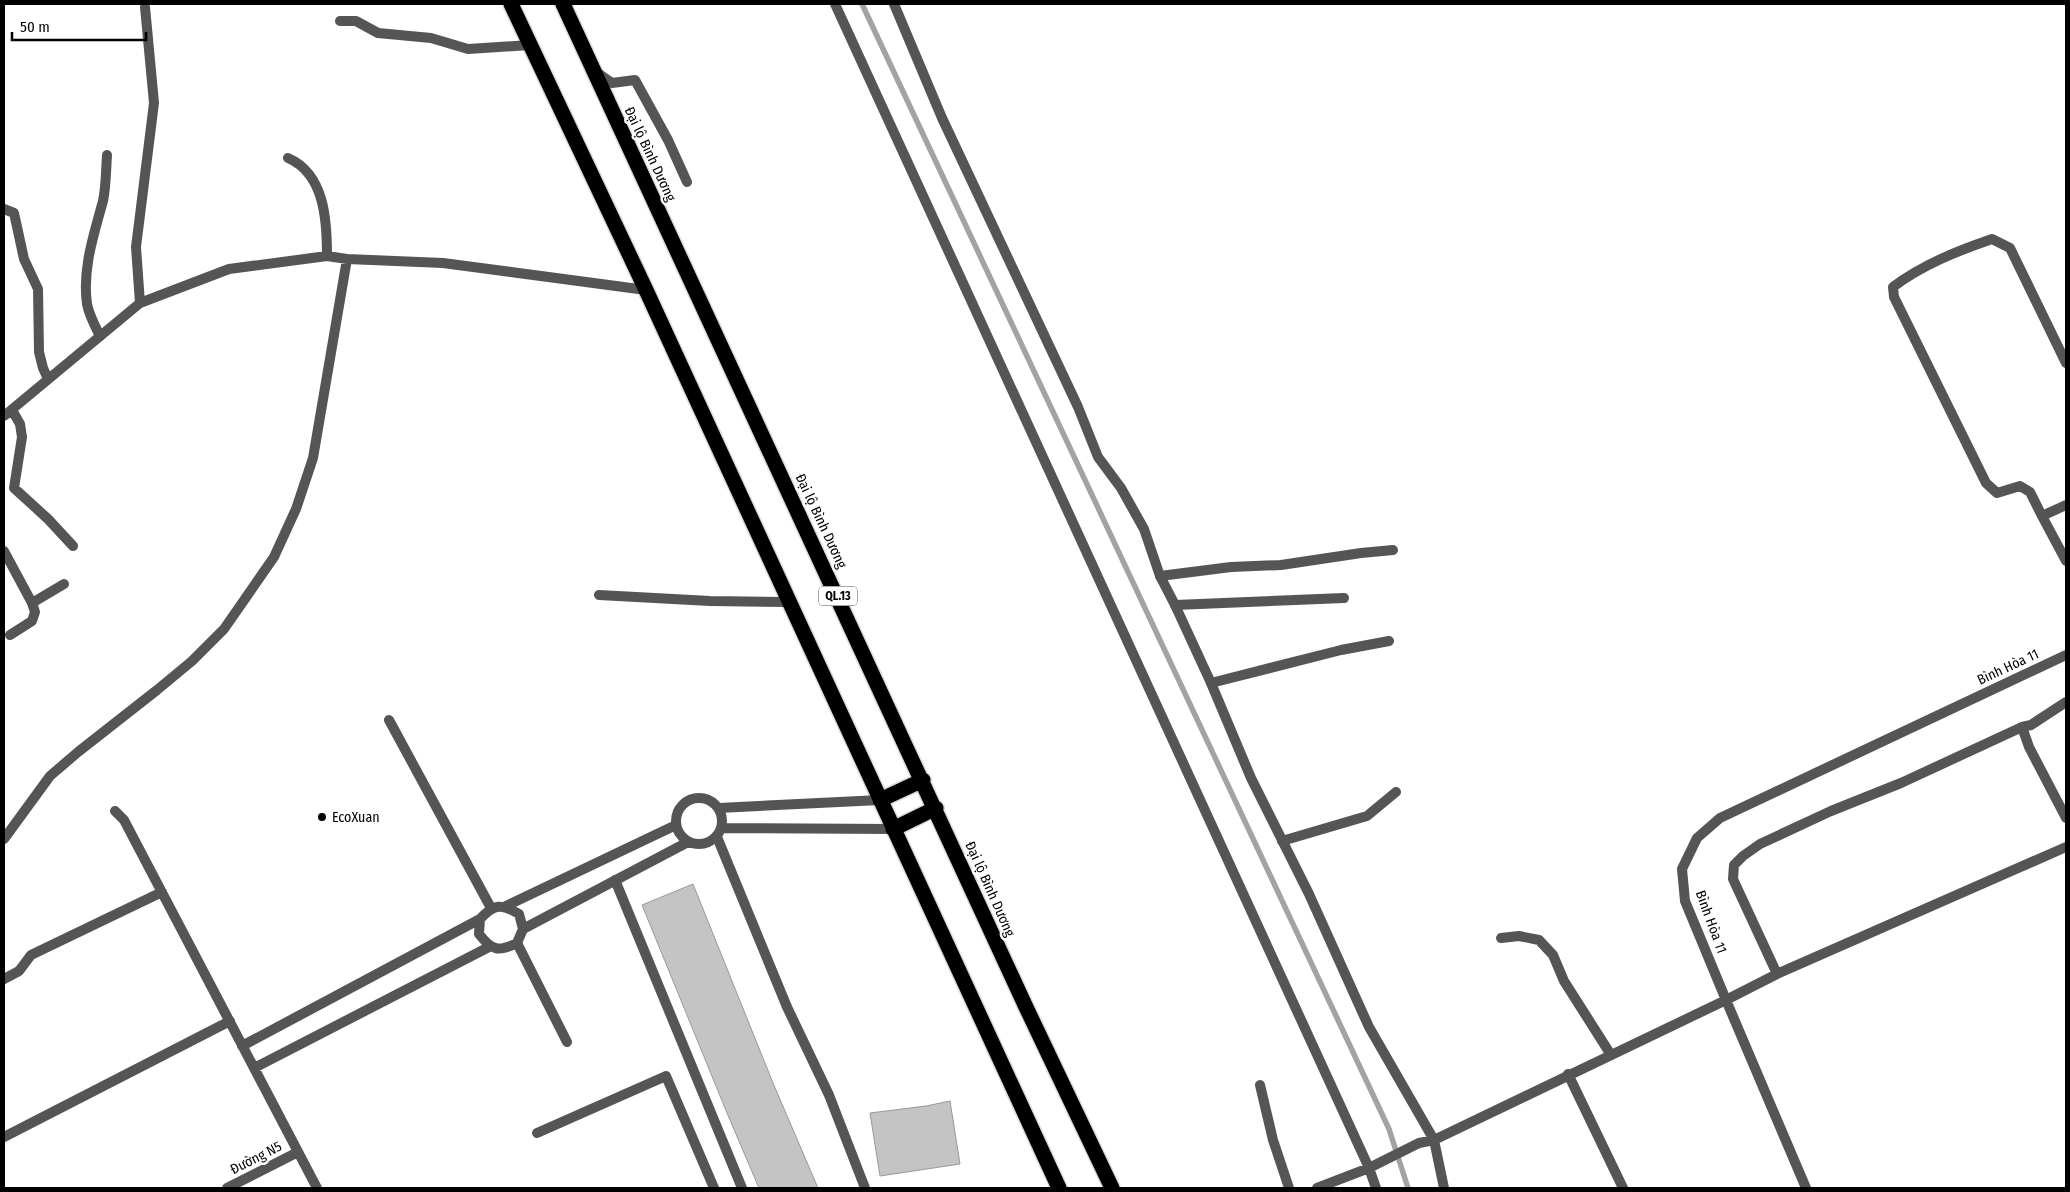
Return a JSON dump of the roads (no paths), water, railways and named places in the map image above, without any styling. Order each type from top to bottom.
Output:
[{"type":"highway","points":[[511,4],[646,290],[1059,1188]]},
{"type":"highway","name":"Đại lộ Bình Dương","points":[[564,4],[936,808],[1025,1006],[1112,1188]]},
{"type":"highway","points":[[880,800],[923,780]]},
{"type":"highway","points":[[893,828],[936,808]]},
{"type":"street","points":[[835,4],[1370,1168],[1376,1188]]},
{"type":"street","points":[[894,4],[942,118],[1078,407],[1098,457],[1121,488],[1144,529],[1160,576],[1211,683],[1250,778],[1309,894],[1369,1027],[1434,1140],[1444,1188]]},
{"type":"street","points":[[140,303],[136,247],[154,103],[145,6]]},
{"type":"street","points":[[340,21],[356,21],[378,33],[431,38],[468,49],[530,45]]},
{"type":"street","points":[[594,70],[612,83],[635,80],[668,140],[687,182]]},
{"type":"street","points":[[100,336],[90,317],[87,303],[87,280],[91,242],[103,199],[107,155]]},
{"type":"street","points":[[288,158],[299,162],[315,183],[327,228],[327,256]]},
{"type":"street","points":[[4,209],[14,213],[24,259],[38,289],[39,352],[48,379]]},
{"type":"street","points":[[2066,363],[2010,248],[1992,238],[1960,250],[1911,273],[1893,287],[1894,297],[1986,484],[1997,493],[2020,486],[2030,492],[2066,561]]},
{"type":"street","points":[[14,488],[22,437],[20,424],[8,413],[140,303],[229,269],[327,256],[348,259],[443,263],[646,290]]},
{"type":"street","points":[[4,839],[50,776],[192,661],[224,629],[274,557],[296,509],[313,458],[348,259]]},
{"type":"street","points":[[4,491],[14,488]]},
{"type":"street","points":[[14,488],[48,519],[72,546]]},
{"type":"street","points":[[2042,516],[2066,505]]},
{"type":"street","points":[[4,550],[35,612],[32,621],[10,635]]},
{"type":"street","points":[[1160,576],[1231,567],[1281,565],[1393,550]]},
{"type":"street","points":[[32,603],[64,584]]},
{"type":"street","points":[[599,594],[690,600],[789,602]]},
{"type":"street","points":[[1175,605],[1344,598]]},
{"type":"street","points":[[1211,683],[1341,650],[1389,641]]},
{"type":"street","name":"Bình Hòa 11","points":[[1806,1188],[1685,901],[1682,869],[1697,838],[1720,818],[2066,654]]},
{"type":"street","points":[[1777,974],[1733,879],[1734,865],[1743,856],[1760,844],[1831,811],[1901,783],[2022,727],[2031,725],[2066,702]]},
{"type":"street","points":[[389,720],[491,908]]},
{"type":"street","points":[[2022,727],[2029,747],[2066,818]]},
{"type":"street","points":[[1282,841],[1367,816],[1396,792]]},
{"type":"street","points":[[688,842],[676,824],[678,812],[686,802],[697,798],[709,800],[719,808],[880,800]]},
{"type":"street","points":[[719,808],[719,833],[788,1007],[829,1095],[865,1188]]},
{"type":"street","points":[[115,811],[124,820],[317,1188]]},
{"type":"street","points":[[242,1046],[480,919],[491,908],[506,906],[676,824]]},
{"type":"street","points":[[523,929],[688,842],[703,844],[719,833],[893,828]]},
{"type":"street","points":[[1317,1188],[1370,1168],[1419,1144],[1434,1140],[1777,974],[2066,847]]},
{"type":"street","points":[[615,880],[742,1188]]},
{"type":"street","points":[[4,979],[18,971],[31,955],[162,892]]},
{"type":"street","points":[[480,919],[480,934],[489,946],[504,950],[517,943],[523,929],[519,914],[506,906]]},
{"type":"street","points":[[1502,938],[1519,936],[1539,940],[1553,956],[1564,981],[1611,1055]]},
{"type":"street","points":[[517,943],[568,1042]]},
{"type":"street","points":[[254,1068],[489,946]]},
{"type":"street","points":[[4,1137],[230,1021]]},
{"type":"street","points":[[1568,1074],[1623,1188]]},
{"type":"street","points":[[537,1132],[666,1076],[714,1188]]},
{"type":"street","points":[[1260,1084],[1273,1140],[1289,1188]]},
{"type":"street","name":"Đường N5","points":[[228,1188],[298,1152]]},
{"type":"waterway","points":[[862,4],[1389,1129],[1408,1188]]},
{"type":"place","name":"EcoXuan","points":[[322,817]]}]
